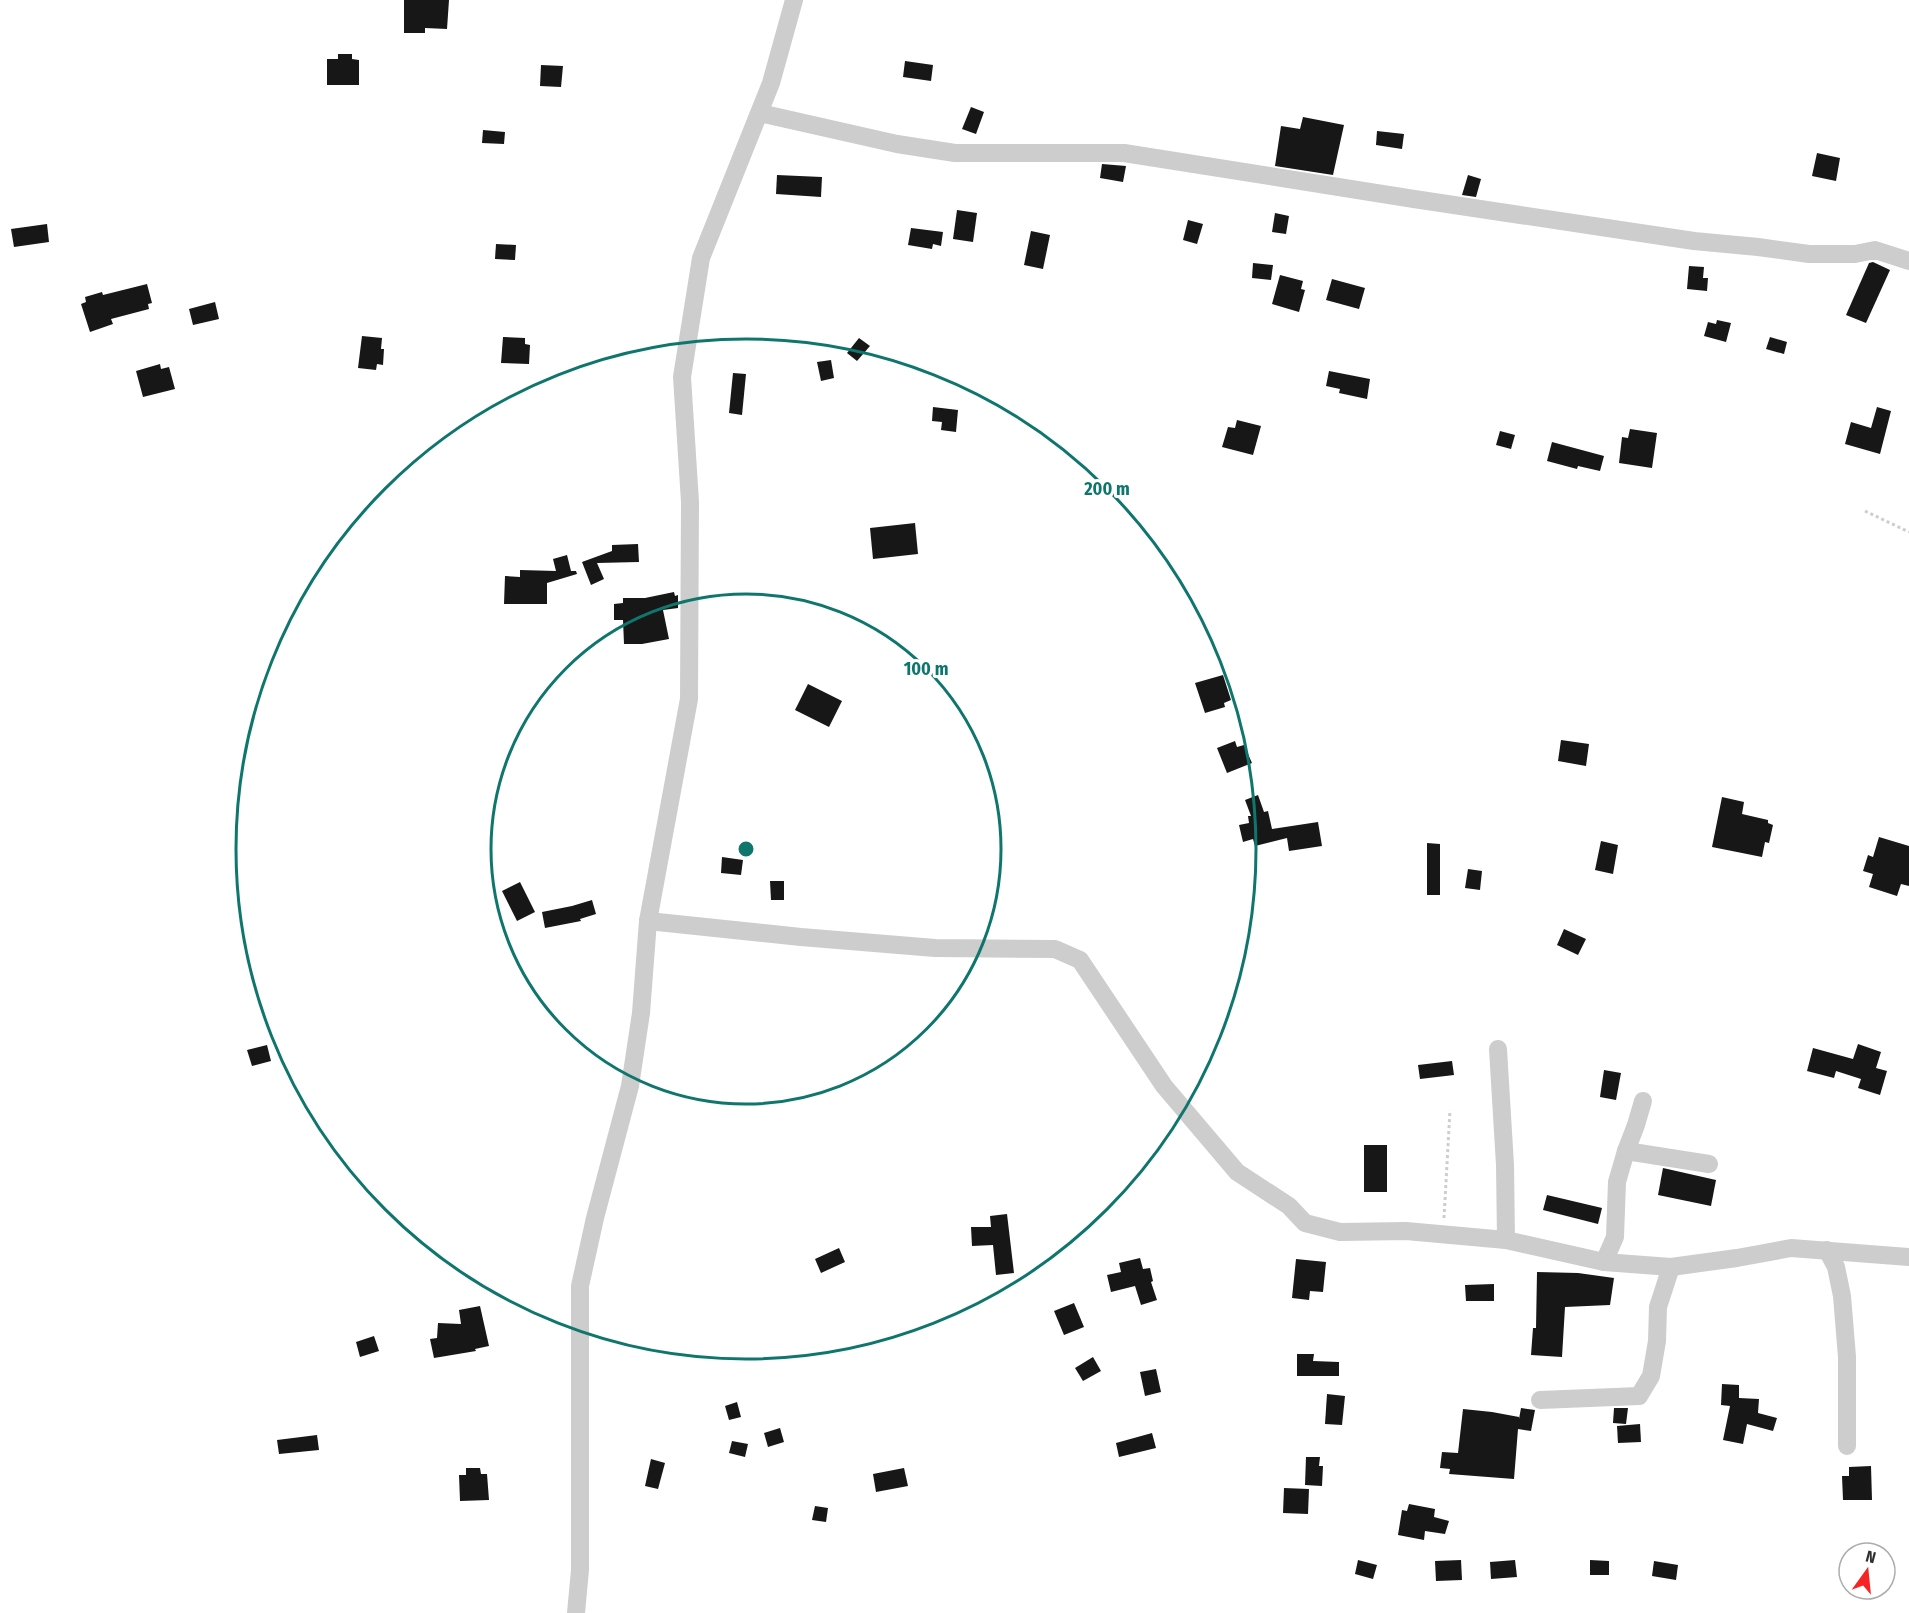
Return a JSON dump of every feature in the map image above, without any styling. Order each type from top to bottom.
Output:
[{"type":"street","points":[[576,1613],[580,1570],[580,1286],[595,1218],[630,1086],[641,1013],[648,921],[689,699],[690,502],[682,376],[701,258],[771,83],[794,0]]},
{"type":"street","points":[[760,113],[897,144],[955,153],[1124,153],[1694,241],[1758,246],[1809,254],[1855,254],[1875,250],[1909,261]]},
{"type":"street","points":[[648,921],[935,948],[1055,949],[1080,960],[1164,1086],[1237,1172],[1289,1206],[1305,1223],[1340,1232],[1406,1231],[1506,1240],[1604,1262],[1671,1267],[1791,1248],[1909,1257]]},
{"type":"street","points":[[1498,1049],[1506,1240]]},
{"type":"street","points":[[1604,1262],[1615,1238],[1617,1182],[1643,1101]]},
{"type":"street","points":[[1626,1151],[1708,1164]]},
{"type":"street","points":[[1827,1250],[1836,1267],[1842,1296],[1847,1357],[1847,1446]]},
{"type":"street","points":[[1540,1400],[1639,1396],[1651,1376],[1657,1341],[1658,1307],[1671,1267]]},
{"type":"path","points":[[1865,511],[1909,532]]},
{"type":"path","points":[[1443,1235],[1450,1110]]},
{"type":"building","points":[[404,0],[449,0],[447,29],[425,28],[425,33],[404,33]]},
{"type":"building","points":[[338,54],[352,54],[352,59],[359,60],[359,85],[327,85],[327,59],[338,59]]},
{"type":"building","points":[[905,61],[933,65],[931,81],[903,77]]},
{"type":"building","points":[[541,65],[563,66],[561,87],[540,86]]},
{"type":"building","points":[[971,107],[984,112],[976,134],[962,129]]},
{"type":"building","points":[[1303,117],[1344,125],[1333,175],[1275,166],[1281,126],[1300,129]]},
{"type":"building","points":[[483,130],[505,132],[504,144],[482,143]]},
{"type":"building","points":[[1377,131],[1404,134],[1402,149],[1376,145]]},
{"type":"building","points":[[1817,153],[1840,158],[1836,181],[1812,176]]},
{"type":"building","points":[[1102,164],[1126,166],[1123,182],[1100,178]]},
{"type":"building","points":[[777,175],[822,177],[821,197],[776,194]]},
{"type":"building","points":[[1468,175],[1481,179],[1476,197],[1462,195]]},
{"type":"building","points":[[957,210],[977,213],[973,242],[953,239]]},
{"type":"building","points":[[1275,213],[1289,216],[1286,234],[1272,232]]},
{"type":"building","points":[[1188,220],[1203,224],[1197,244],[1183,240]]},
{"type":"building","points":[[47,224],[49,242],[14,247],[11,229]]},
{"type":"building","points":[[911,228],[943,232],[941,246],[933,244],[932,249],[908,245]]},
{"type":"building","points":[[1031,231],[1050,235],[1043,269],[1024,265]]},
{"type":"building","points":[[496,244],[516,245],[515,260],[495,259]]},
{"type":"building","points":[[1873,262],[1890,270],[1866,323],[1846,315],[1869,263]]},
{"type":"building","points":[[1253,263],[1273,265],[1271,280],[1252,278]]},
{"type":"building","points":[[1689,266],[1704,267],[1703,278],[1708,278],[1707,291],[1687,289]]},
{"type":"building","points":[[1280,275],[1303,281],[1301,289],[1305,290],[1299,312],[1272,304]]},
{"type":"building","points":[[1332,279],[1365,288],[1359,309],[1326,300]]},
{"type":"building","points":[[147,284],[152,303],[148,304],[149,309],[111,319],[113,324],[90,332],[81,304],[86,302],[85,297]]},
{"type":"building","points":[[215,302],[219,319],[193,325],[189,309]]},
{"type":"building","points":[[1717,320],[1731,323],[1726,342],[1704,336],[1708,322],[1716,324]]},
{"type":"building","points":[[362,336],[382,338],[383,365],[377,364],[376,370],[358,368]]},
{"type":"building","points":[[503,337],[525,338],[525,344],[530,345],[529,364],[501,363]]},
{"type":"building","points":[[1770,337],[1787,342],[1784,354],[1766,349]]},
{"type":"building","points":[[859,338],[870,346],[857,361],[847,353]]},
{"type":"building","points":[[831,360],[834,378],[821,381],[817,362]]},
{"type":"building","points":[[160,364],[161,369],[169,367],[175,389],[143,397],[136,371]]},
{"type":"building","points":[[1329,371],[1370,379],[1367,399],[1339,393],[1340,389],[1326,386]]},
{"type":"building","points":[[733,373],[746,374],[742,415],[729,413]]},
{"type":"building","points":[[933,407],[958,410],[956,432],[941,430],[942,422],[932,421]]},
{"type":"building","points":[[1877,407],[1891,411],[1880,454],[1845,444],[1851,422],[1871,428]]},
{"type":"building","points":[[1237,420],[1261,426],[1253,455],[1222,447],[1228,427],[1235,428]]},
{"type":"building","points":[[1630,429],[1657,433],[1652,468],[1619,463],[1622,437],[1628,438]]},
{"type":"building","points":[[1500,431],[1515,435],[1511,449],[1496,445]]},
{"type":"building","points":[[1552,442],[1604,456],[1600,471],[1578,466],[1577,469],[1547,461]]},
{"type":"building","points":[[915,523],[918,554],[873,559],[870,528]]},
{"type":"building","points":[[638,544],[639,562],[597,563],[604,579],[591,585],[582,562],[612,551],[612,545]]},
{"type":"building","points":[[567,555],[571,571],[576,571],[577,574],[547,583],[547,604],[504,604],[505,576],[520,577],[520,570],[556,571],[553,559]]},
{"type":"building","points":[[674,592],[675,596],[678,595],[678,608],[663,610],[669,639],[642,644],[624,644],[623,620],[614,620],[614,604],[623,603],[623,598],[645,598]]},
{"type":"building","points":[[1223,675],[1231,700],[1224,703],[1225,707],[1205,713],[1195,683]]},
{"type":"building","points":[[808,684],[842,701],[829,727],[795,710]]},
{"type":"building","points":[[1561,740],[1589,744],[1586,766],[1558,761]]},
{"type":"building","points":[[1235,741],[1237,747],[1244,745],[1252,763],[1227,773],[1217,748]]},
{"type":"building","points":[[1258,795],[1264,812],[1268,811],[1272,829],[1318,822],[1322,846],[1289,851],[1287,838],[1255,846],[1253,839],[1243,842],[1239,825],[1249,823],[1248,816],[1251,816],[1245,800]]},
{"type":"building","points":[[1722,797],[1744,802],[1742,814],[1768,820],[1768,823],[1773,825],[1769,843],[1765,842],[1762,857],[1712,847]]},
{"type":"building","points":[[1879,837],[1909,846],[1909,886],[1901,884],[1897,896],[1869,887],[1873,874],[1863,871],[1868,855],[1873,857]]},
{"type":"building","points":[[1601,841],[1618,845],[1613,874],[1595,870]]},
{"type":"building","points":[[1427,843],[1440,844],[1440,895],[1427,895]]},
{"type":"building","points":[[722,857],[743,860],[741,875],[721,873]]},
{"type":"building","points":[[1468,869],[1482,871],[1480,890],[1465,888]]},
{"type":"building","points":[[770,881],[784,881],[784,900],[771,900]]},
{"type":"building","points":[[520,882],[535,912],[517,921],[502,891]]},
{"type":"building","points":[[592,900],[596,914],[580,919],[581,921],[545,928],[542,912]]},
{"type":"building","points":[[1564,929],[1586,939],[1578,955],[1557,945]]},
{"type":"building","points":[[1858,1044],[1881,1052],[1876,1068],[1887,1071],[1880,1095],[1858,1088],[1861,1079],[1836,1071],[1834,1078],[1807,1071],[1813,1048],[1853,1059]]},
{"type":"building","points":[[267,1045],[271,1061],[252,1066],[247,1050]]},
{"type":"building","points":[[1452,1061],[1454,1075],[1420,1079],[1418,1065]]},
{"type":"building","points":[[1604,1070],[1621,1073],[1616,1100],[1600,1097]]},
{"type":"building","points":[[1364,1145],[1387,1145],[1387,1192],[1364,1192]]},
{"type":"building","points":[[1663,1168],[1716,1180],[1711,1206],[1658,1195]]},
{"type":"building","points":[[1547,1195],[1602,1208],[1598,1224],[1543,1210]]},
{"type":"building","points":[[1007,1214],[1014,1273],[996,1275],[993,1245],[972,1246],[971,1227],[991,1227],[990,1216]]},
{"type":"building","points":[[839,1248],[845,1262],[821,1273],[815,1259]]},
{"type":"building","points":[[1140,1258],[1143,1269],[1150,1268],[1153,1281],[1151,1282],[1157,1300],[1141,1305],[1135,1286],[1111,1292],[1107,1275],[1121,1272],[1119,1263]]},
{"type":"building","points":[[1296,1259],[1326,1262],[1323,1292],[1310,1291],[1309,1300],[1292,1298]]},
{"type":"building","points":[[1537,1272],[1578,1273],[1614,1278],[1610,1305],[1565,1307],[1562,1357],[1531,1355],[1533,1328],[1536,1328]]},
{"type":"building","points":[[1494,1284],[1494,1301],[1466,1301],[1465,1285]]},
{"type":"building","points":[[1074,1303],[1084,1327],[1064,1335],[1054,1311]]},
{"type":"building","points":[[480,1306],[489,1346],[475,1349],[476,1351],[434,1358],[430,1339],[437,1338],[438,1323],[461,1324],[459,1310]]},
{"type":"building","points":[[374,1336],[379,1351],[360,1357],[356,1342]]},
{"type":"building","points":[[1297,1354],[1314,1354],[1313,1361],[1339,1362],[1339,1376],[1297,1376]]},
{"type":"building","points":[[1093,1357],[1101,1371],[1083,1381],[1075,1368]]},
{"type":"building","points":[[1156,1369],[1161,1392],[1145,1396],[1140,1372]]},
{"type":"building","points":[[1722,1384],[1739,1385],[1739,1398],[1759,1399],[1758,1413],[1777,1418],[1773,1431],[1747,1424],[1743,1444],[1723,1440],[1730,1406],[1721,1405]]},
{"type":"building","points":[[1327,1394],[1345,1396],[1342,1425],[1325,1424]]},
{"type":"building","points":[[737,1402],[741,1417],[729,1420],[725,1406]]},
{"type":"building","points":[[1521,1408],[1535,1410],[1531,1431],[1518,1429],[1514,1479],[1449,1474],[1450,1469],[1440,1468],[1442,1452],[1458,1453],[1463,1409],[1492,1412],[1519,1417],[1519,1419]]},
{"type":"building","points":[[1614,1408],[1628,1408],[1626,1424],[1613,1423]]},
{"type":"building","points":[[1640,1424],[1641,1442],[1618,1443],[1617,1426]]},
{"type":"building","points":[[780,1428],[784,1442],[768,1447],[764,1433]]},
{"type":"building","points":[[1152,1433],[1156,1448],[1119,1457],[1116,1443]]},
{"type":"building","points":[[317,1435],[319,1450],[279,1454],[277,1440]]},
{"type":"building","points":[[732,1441],[748,1444],[745,1457],[729,1453]]},
{"type":"building","points":[[1306,1457],[1320,1457],[1319,1466],[1323,1466],[1322,1486],[1305,1485]]},
{"type":"building","points":[[651,1459],[665,1463],[658,1489],[645,1486]]},
{"type":"building","points":[[1871,1466],[1872,1500],[1843,1500],[1842,1476],[1849,1476],[1849,1467]]},
{"type":"building","points":[[466,1468],[480,1468],[481,1474],[487,1474],[489,1500],[460,1501],[459,1475],[466,1475]]},
{"type":"building","points":[[904,1468],[908,1486],[876,1492],[873,1474]]},
{"type":"building","points":[[1284,1488],[1309,1489],[1308,1514],[1283,1513]]},
{"type":"building","points":[[1409,1504],[1435,1509],[1434,1517],[1449,1521],[1445,1534],[1425,1531],[1424,1540],[1398,1535],[1402,1510],[1407,1511]]},
{"type":"building","points":[[815,1506],[828,1508],[826,1522],[812,1520]]},
{"type":"building","points":[[1358,1560],[1377,1565],[1373,1579],[1355,1574]]},
{"type":"building","points":[[1461,1560],[1462,1580],[1436,1581],[1435,1561]]},
{"type":"building","points":[[1515,1560],[1517,1577],[1491,1579],[1490,1562]]},
{"type":"building","points":[[1590,1560],[1609,1561],[1609,1575],[1590,1575]]},
{"type":"building","points":[[1654,1561],[1678,1565],[1676,1580],[1652,1576]]}]
